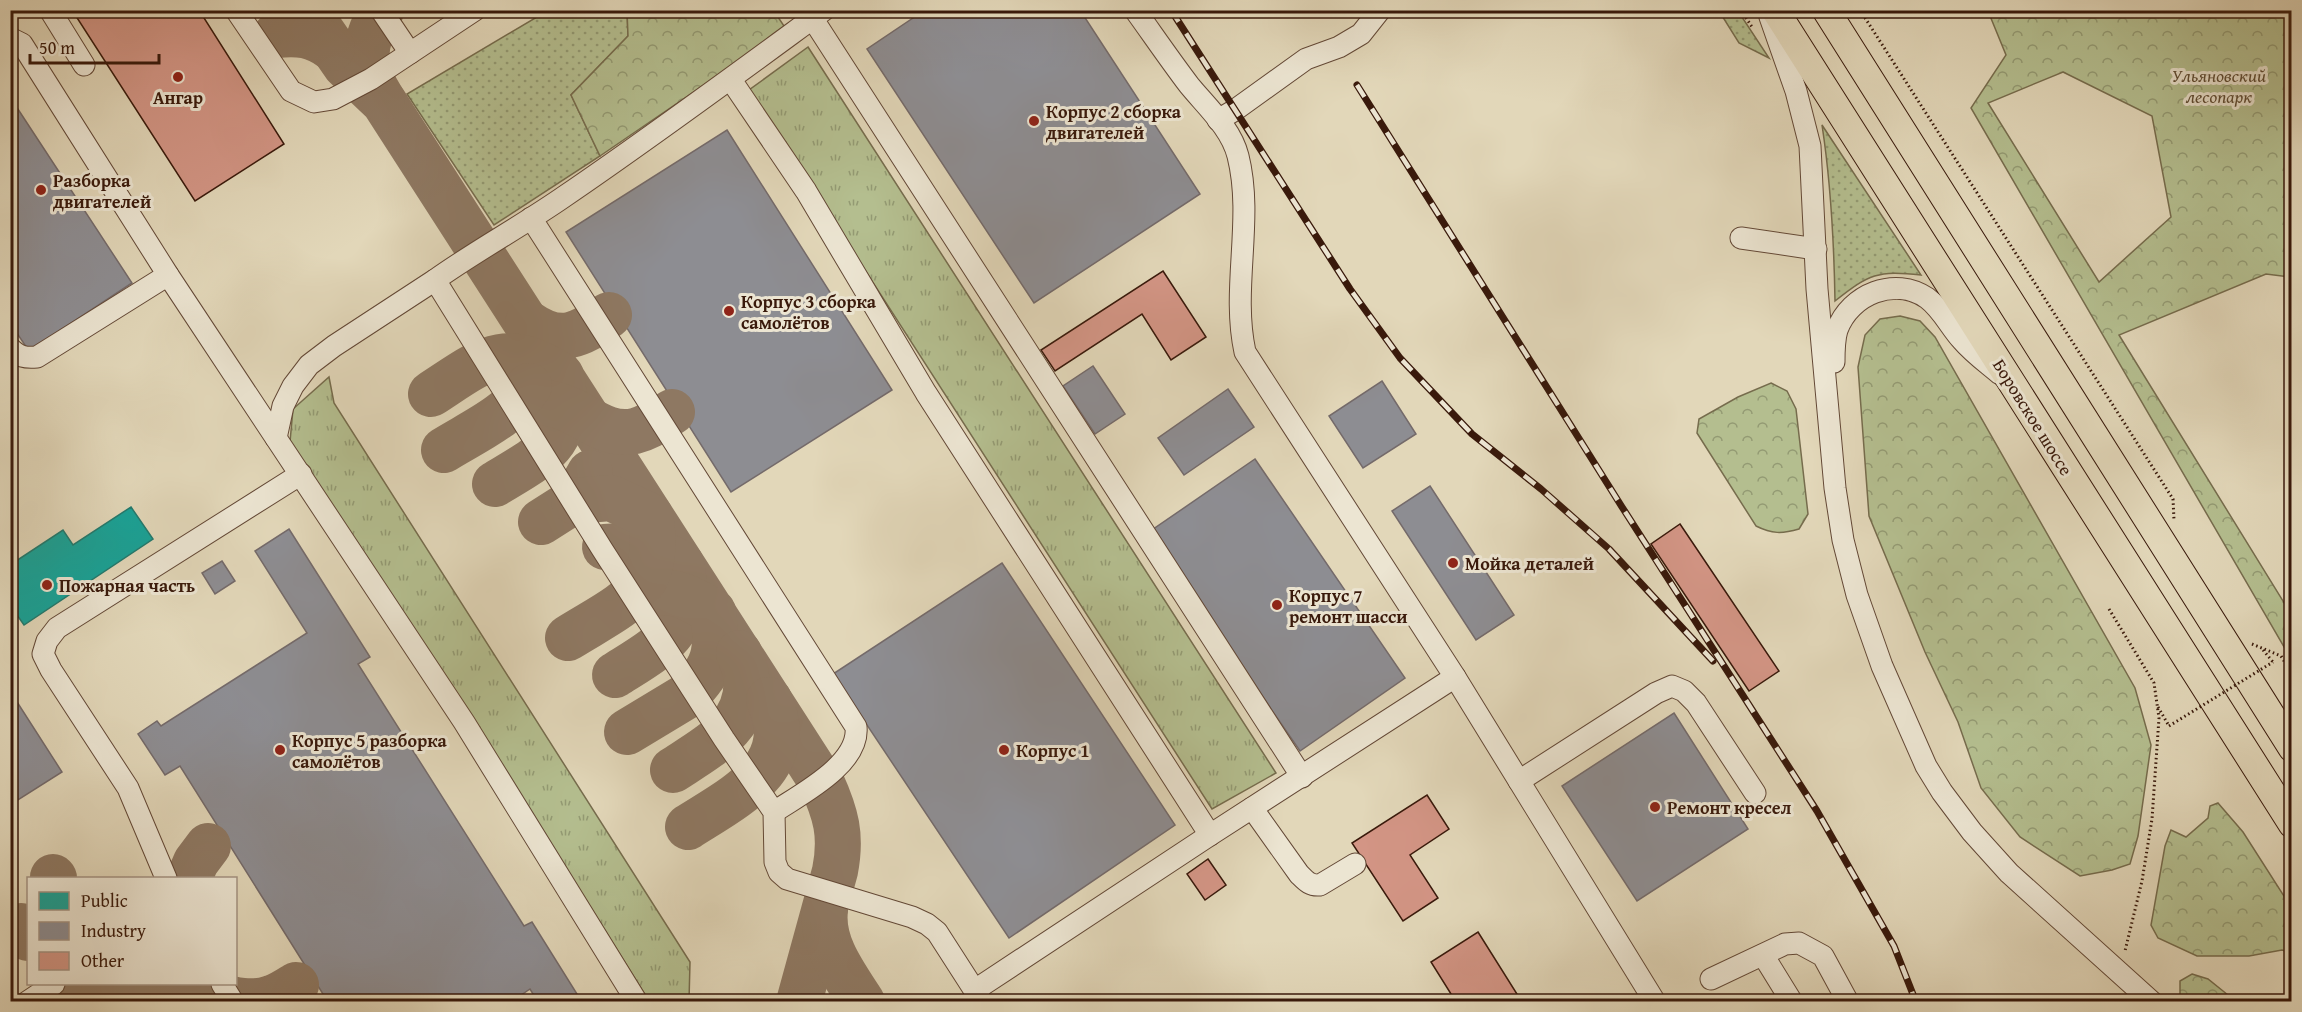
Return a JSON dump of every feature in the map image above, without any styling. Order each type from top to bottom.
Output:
[{"type":"main road","name":"Боровское шоссе","points":[[1775,10],[2292,824]]},
{"type":"main road","points":[[1830,15],[2292,748]]},
{"type":"street","points":[[50,10],[84,65]]},
{"type":"street","points":[[236,10],[291,92],[314,102],[333,99],[370,79],[475,10]]},
{"type":"street","points":[[381,10],[410,53]]},
{"type":"street","points":[[1135,10],[1218,120],[1237,154],[1242,179],[1240,329],[1245,352],[1455,677],[1655,1002]]},
{"type":"street","points":[[1218,120],[1306,59],[1339,47],[1361,34],[1380,10]]},
{"type":"street","points":[[1768,10],[1804,116],[1810,146],[1815,249],[1835,488],[1849,567],[1882,666],[1926,766],[1954,810],[1993,857],[2140,998]]},
{"type":"street","points":[[276,438],[283,406],[292,386],[309,365],[460,262],[531,218],[731,80],[815,13],[1302,777]]},
{"type":"street","points":[[10,38],[22,44],[168,275],[464,722],[637,1002]]},
{"type":"street","points":[[731,80],[806,191],[926,393],[1210,834]]},
{"type":"street","points":[[531,218],[655,408],[856,727],[857,737],[847,758],[821,781],[774,812]]},
{"type":"street","points":[[1741,238],[1815,249]]},
{"type":"street","points":[[10,348],[26,358],[37,357],[168,275]]},
{"type":"street","points":[[435,280],[602,549],[724,739],[774,812],[774,852],[779,872],[787,879],[912,916],[927,924],[937,932],[978,996],[1210,834],[1455,677]]},
{"type":"street","points":[[1829,419],[1837,330],[1856,302],[1866,295],[1884,290],[1896,288],[1913,291],[1930,300],[1967,346],[2013,386]]},
{"type":"street","points":[[165,877],[128,788],[51,670],[43,654],[47,640],[57,628],[301,474]]},
{"type":"street","points":[[1519,781],[1656,693],[1672,686],[1684,691],[1696,703],[1755,793]]},
{"type":"street","points":[[1252,808],[1299,874],[1308,883],[1320,885],[1355,864]]},
{"type":"street","points":[[1711,979],[1785,944],[1799,943],[1823,956],[1848,1002]]},
{"type":"street","points":[[1763,955],[1792,1002]]},
{"type":"street","points":[[27,1002],[52,985]]},
{"type":"street","points":[[223,985],[233,1002]]},
{"type":"path","points":[[1860,10],[2173,499],[2175,526]]},
{"type":"path","points":[[2109,609],[2154,683],[2158,706],[2158,749],[2152,819],[2142,881],[2124,953]]},
{"type":"path","points":[[2249,643],[2281,656],[2292,674]]},
{"type":"path","points":[[2158,706],[2169,726],[2272,662],[2262,649]]},
{"type":"green space","points":[[547,11],[627,11],[628,36],[571,95],[600,156],[494,225],[407,94]]},
{"type":"green space","points":[[627,11],[774,11],[786,29],[600,156],[571,95],[628,36]]},
{"type":"green space","points":[[1719,11],[1738,11],[1769,58],[1739,43]]},
{"type":"green space","name":"Ульяновский лесопарк","points":[[1988,11],[2291,11],[2291,277],[2266,274],[2119,335],[2291,614],[2291,659],[1971,108],[2006,55]],"holes":[[[2063,72],[2152,116],[2171,217],[2099,282],[1988,103]]]},
{"type":"green space","points":[[808,47],[1276,773],[1212,809],[749,90]]},
{"type":"green space","points":[[1822,125],[1921,275],[1894,273],[1875,276],[1857,285],[1835,301],[1828,169]]},
{"type":"green space","points":[[1900,316],[1920,321],[1935,337],[2135,688],[2151,745],[2138,836],[2130,864],[2080,876],[2020,837],[1981,788],[1958,722],[1925,652],[1869,516],[1858,367],[1865,335],[1880,319]]},
{"type":"green space","points":[[329,377],[334,403],[690,962],[689,1001],[649,1001],[450,683],[290,442],[293,409]]},
{"type":"green space","points":[[1771,383],[1787,391],[1796,409],[1808,514],[1799,529],[1782,532],[1767,531],[1756,526],[1697,433],[1699,419],[1738,397]]},
{"type":"green space","points":[[2218,803],[2243,832],[2291,907],[2291,953],[2282,950],[2249,956],[2197,956],[2158,938],[2151,925],[2165,846],[2171,830],[2186,837],[2208,818],[2210,806]]},
{"type":"green space","points":[[2192,974],[2208,979],[2228,995],[2228,1001],[2188,1001],[2180,994],[2180,981]]},
{"type":"building: Public","name":"Пожарная часть","points":[[131,507],[153,539],[24,625],[10,605],[10,565],[63,530],[73,545]]},
{"type":"building: Industry","name":"Корпус 2 сборка двигателей","points":[[925,10],[1080,10],[1200,194],[1034,303],[867,49]]},
{"type":"building: Industry","name":"Разборка двигателей","points":[[10,97],[132,283],[29,351],[10,323]]},
{"type":"building: Industry","name":"Корпус 3 сборка самолётов","points":[[727,130],[892,390],[731,492],[566,232]]},
{"type":"building: Industry","points":[[1093,366],[1125,414],[1095,434],[1063,386]]},
{"type":"building: Industry","points":[[1382,381],[1416,434],[1363,468],[1329,416]]},
{"type":"building: Industry","points":[[1228,389],[1254,427],[1184,475],[1158,438]]},
{"type":"building: Industry","name":"Корпус 7 ремонт шасси","points":[[1255,459],[1405,678],[1300,751],[1149,532]]},
{"type":"building: Industry","name":"Мойка деталей","points":[[1430,486],[1514,615],[1476,640],[1392,511]]},
{"type":"building: Industry","name":"Корпус 5 разборка самолётов","points":[[289,529],[370,657],[358,664],[524,926],[532,922],[582,1002],[538,1002],[530,989],[511,1002],[328,1002],[180,766],[165,775],[138,734],[157,721],[161,726],[307,633],[255,551]]},
{"type":"building: Industry","points":[[222,561],[235,581],[215,594],[202,573]]},
{"type":"building: Industry","name":"Корпус 1","points":[[1002,563],[1175,825],[1009,938],[833,674]]},
{"type":"building: Industry","points":[[10,691],[62,772],[10,805]]},
{"type":"building: Industry","name":"Ремонт кресел","points":[[1674,713],[1748,829],[1637,901],[1562,786]]},
{"type":"building: Other","name":"Ангар","points":[[72,10],[199,10],[284,144],[195,201]]},
{"type":"building: Other","points":[[1163,271],[1206,337],[1171,360],[1142,314],[1055,371],[1041,350]]},
{"type":"building: Other","points":[[1680,524],[1779,671],[1749,691],[1651,544]]},
{"type":"building: Other","points":[[1427,795],[1449,829],[1410,855],[1438,898],[1403,921],[1352,843]]},
{"type":"building: Other","points":[[1208,859],[1226,885],[1205,900],[1187,874]]},
{"type":"building: Other","points":[[1478,932],[1522,1002],[1456,1002],[1431,962]]},
{"type":"taxiway","points":[[307,10],[345,65],[384,102],[821,781],[834,814],[838,835],[837,858],[799,1002]]},
{"type":"taxiway","points":[[381,11],[370,34],[366,55],[370,76],[382,99]]},
{"type":"taxiway","points":[[276,35],[306,36],[332,48]]},
{"type":"taxiway","points":[[528,323],[540,330],[560,336],[579,332],[609,315]]},
{"type":"taxiway","points":[[431,394],[480,364],[494,358],[508,356],[524,358],[561,376],[564,398],[563,416],[552,444],[528,464],[495,484]]},
{"type":"taxiway","points":[[444,450],[501,415],[521,397],[529,386]]},
{"type":"taxiway","points":[[508,410],[530,404],[553,404],[564,407],[603,427],[623,432],[645,428],[672,412]]},
{"type":"taxiway","points":[[541,522],[574,501],[590,473]]},
{"type":"taxiway","points":[[568,638],[606,615],[635,592],[645,579],[651,562],[653,542],[650,516],[611,498],[574,501]]},
{"type":"taxiway","points":[[605,547],[636,546],[662,553],[681,564],[684,586],[683,605],[672,633],[648,654],[615,675]]},
{"type":"taxiway","points":[[625,602],[661,592],[680,595],[713,612],[715,626],[712,659],[695,687],[685,697],[627,732]]},
{"type":"taxiway","points":[[673,770],[713,743],[735,721],[742,708],[746,692],[745,672],[739,653]]},
{"type":"taxiway","points":[[688,827],[742,791],[769,762],[776,744],[776,723],[769,700]]},
{"type":"taxiway","points":[[189,877],[196,862],[208,846]]},
{"type":"taxiway","points":[[825,910],[830,947],[841,970],[862,1002]]},
{"type":"taxiway","points":[[21,926],[27,936]]},
{"type":"taxiway","points":[[58,985],[69,1002]]},
{"type":"taxiway","points":[[101,1002],[107,985]]},
{"type":"taxiway","points":[[137,996],[164,989],[186,988],[234,1000],[259,1001],[277,996],[296,985]]},
{"type":"railway","points":[[1171,10],[1350,289],[1400,358],[1472,434],[1541,489],[1609,549],[1713,661]]},
{"type":"railway","points":[[1357,85],[1622,507],[1817,811],[1894,946],[1916,1002]]},
{"type":"place","name":"Ангар","points":[[178,77]]},
{"type":"place","name":"Корпус 2 сборка двигателей","points":[[1034,121]]},
{"type":"place","name":"Разборка двигателей","points":[[41,190]]},
{"type":"place","name":"Корпус 3 сборка самолётов","points":[[729,311]]},
{"type":"place","name":"Мойка деталей","points":[[1453,563]]},
{"type":"place","name":"Пожарная часть","points":[[47,585]]},
{"type":"place","name":"Корпус 7 ремонт шасси","points":[[1277,605]]},
{"type":"place","name":"Корпус 5 разборка самолётов","points":[[280,750]]},
{"type":"place","name":"Корпус 1","points":[[1004,750]]},
{"type":"place","name":"Ремонт кресел","points":[[1655,807]]}]
